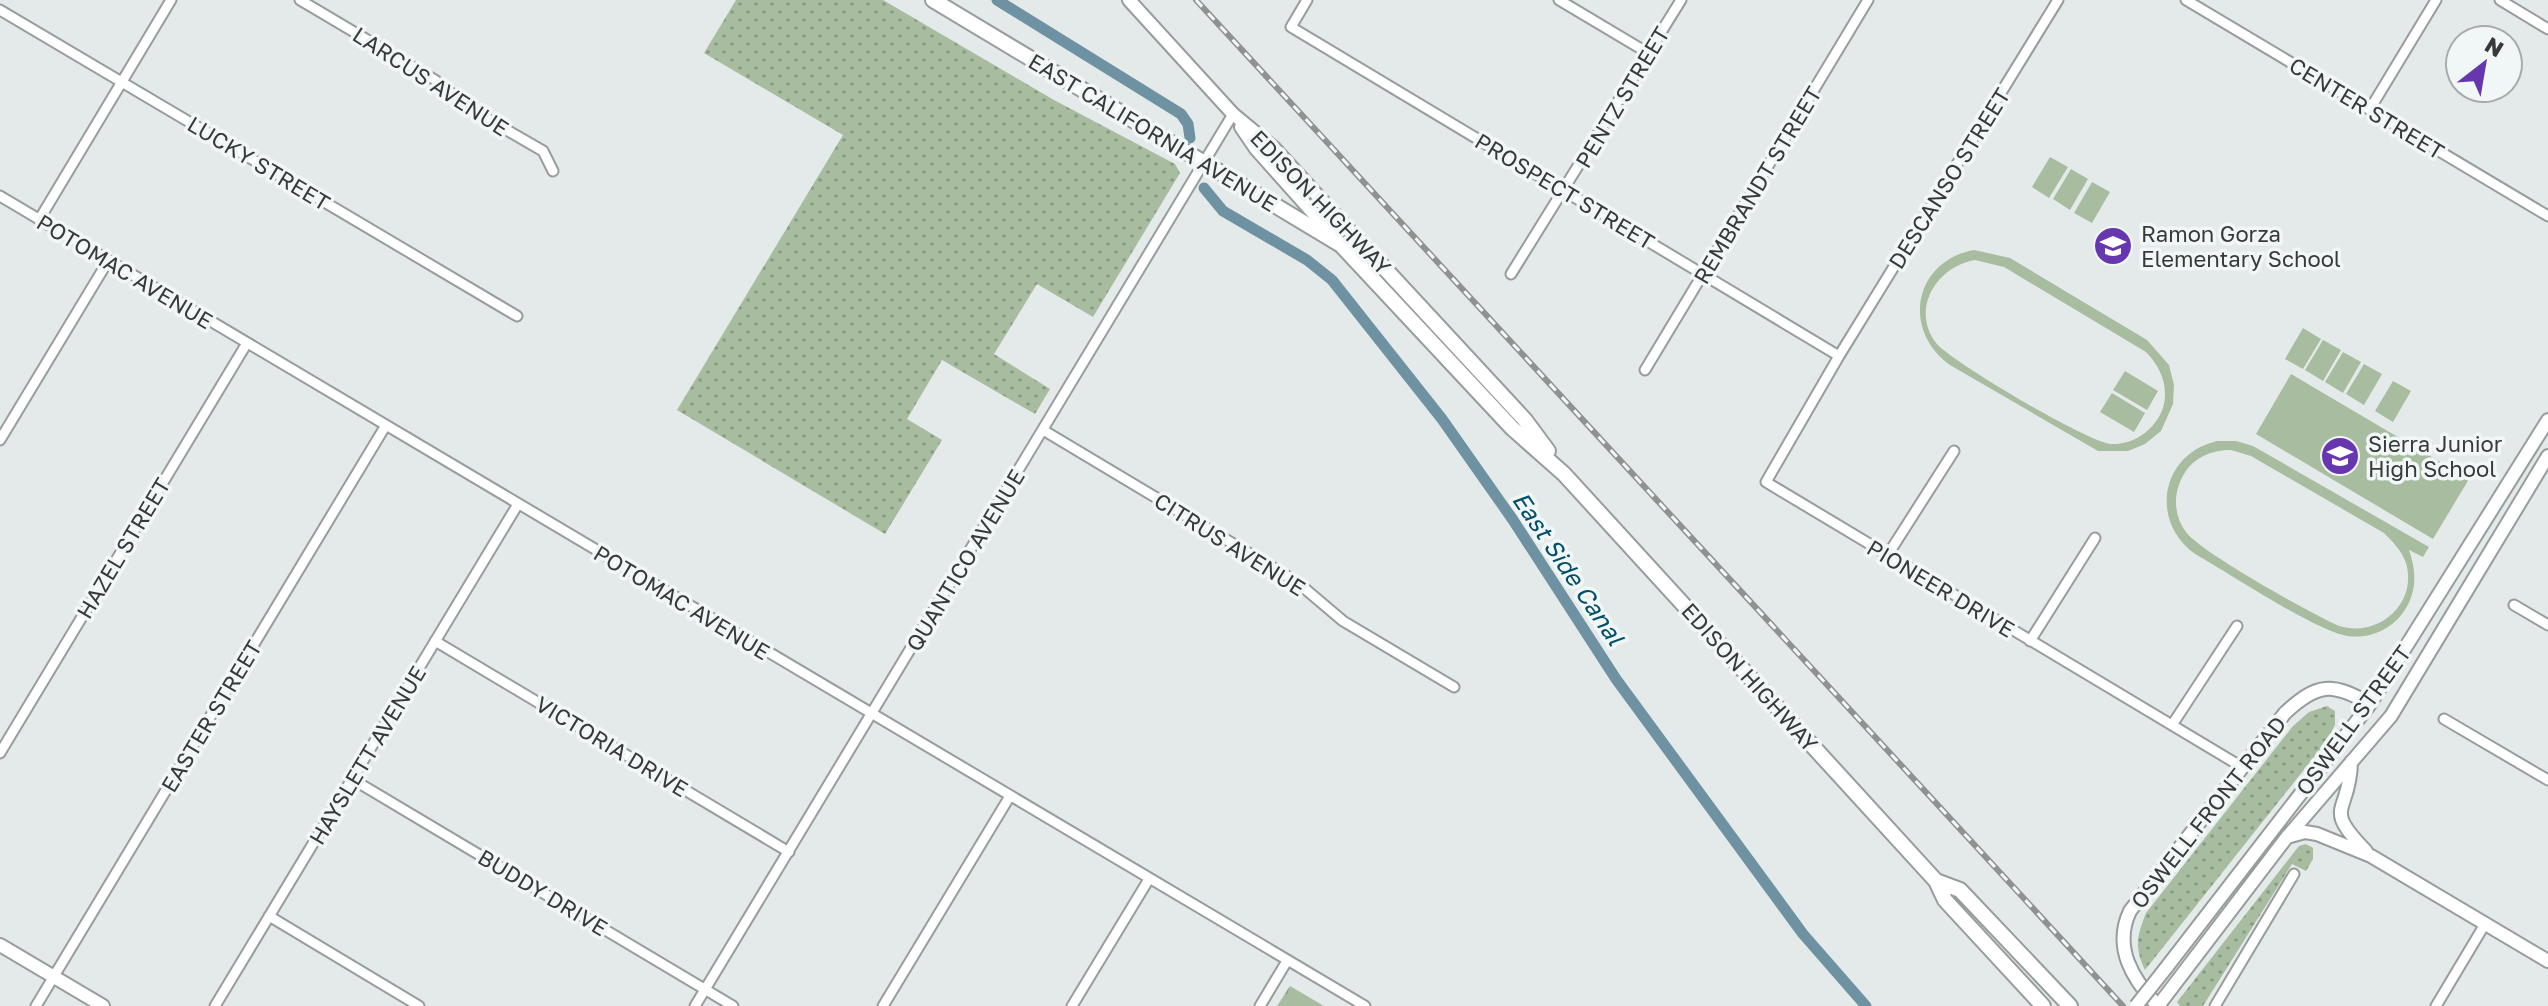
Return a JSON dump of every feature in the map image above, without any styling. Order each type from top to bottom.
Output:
[{"type":"main road","name":"EAST CALIFORNIA AVENUE","points":[[933,0],[1341,245],[1375,258]]},
{"type":"main road","name":"EDISON HIGHWAY","points":[[1129,0],[1233,114],[1274,148],[1525,420],[1564,474]]},
{"type":"main road","name":"EDISON HIGHWAY","points":[[1233,114],[1256,149],[1341,245],[1512,428],[1564,474],[1936,881],[1945,900],[2043,1006]]},
{"type":"main road","name":"OSWELL STREET","points":[[2136,1006],[2370,704],[2548,420]]},
{"type":"main road","name":"OSWELL STREET","points":[[2155,1002],[2177,980],[2287,837],[2391,716],[2548,456]]},
{"type":"main road","name":"OSWELL FRONT ROAD","points":[[2155,1002],[2126,959],[2124,925],[2130,911],[2285,713],[2303,696],[2322,687],[2347,691],[2370,704]]},
{"type":"main road","points":[[2351,762],[2351,784],[2339,815],[2341,825],[2371,856]]},
{"type":"main road","points":[[2287,837],[2305,832],[2317,834],[2371,856],[2548,961]]},
{"type":"main road","name":"EDISON HIGHWAY","points":[[1936,881],[1960,890],[2069,1006]]},
{"type":"main road","points":[[0,945],[103,1006]]},
{"type":"street","points":[[39,220],[171,0]]},
{"type":"street","name":"LARCUS AVENUE","points":[[300,0],[435,80],[472,110],[543,151],[553,171]]},
{"type":"street","name":"PROSPECT STREET","points":[[1307,0],[1291,27],[1839,356]]},
{"type":"street","points":[[1559,0],[1648,53]]},
{"type":"street","name":"PENTZ STREET","points":[[1511,274],[1681,0]]},
{"type":"street","name":"REMBRANDT STREET","points":[[1645,370],[1868,0]]},
{"type":"street","name":"DESCANSO STREET","points":[[1839,356],[2058,0]]},
{"type":"street","name":"CENTER STREET","points":[[2186,0],[2548,216]]},
{"type":"street","points":[[2370,109],[2436,0]]},
{"type":"street","points":[[2500,0],[2548,29]]},
{"type":"street","name":"LUCKY STREET","points":[[0,10],[517,316]]},
{"type":"street","name":"QUANTICO AVENUE","points":[[695,1006],[1233,114]]},
{"type":"street","name":"POTOMAC AVENUE","points":[[0,196],[1365,1006]]},
{"type":"street","points":[[0,440],[108,261]]},
{"type":"street","name":"HAZEL STREET","points":[[0,753],[247,343]]},
{"type":"street","name":"PIONEER DRIVE","points":[[1839,356],[1766,482],[2242,767]]},
{"type":"street","name":"EASTER STREET","points":[[36,1006],[386,425]]},
{"type":"street","name":"CITRUS AVENUE","points":[[1043,430],[1297,582],[1343,621],[1454,687]]},
{"type":"street","points":[[1887,556],[1954,451]]},
{"type":"street","name":"HAYSLETT AVENUE","points":[[215,1006],[518,504]]},
{"type":"street","points":[[2030,641],[2095,538]]},
{"type":"street","points":[[2514,605],[2548,625]]},
{"type":"street","points":[[2172,725],[2237,626]]},
{"type":"street","name":"VICTORIA DRIVE","points":[[435,641],[789,852]]},
{"type":"street","points":[[2444,719],[2548,780]]},
{"type":"street","name":"BUDDY DRIVE","points":[[352,779],[733,1006]]},
{"type":"street","points":[[883,1006],[1010,796]]},
{"type":"street","points":[[2215,1006],[2294,874]]},
{"type":"street","points":[[1072,1006],[1149,879]]},
{"type":"street","points":[[269,916],[419,1006]]},
{"type":"street","points":[[2436,1006],[2485,924]]},
{"type":"street","points":[[1260,1006],[1287,961]]},
{"type":"green space","points":[[736,0],[883,0],[1054,100],[1175,164],[1180,173],[1093,317],[1037,284],[994,354],[1050,389],[1035,414],[942,360],[907,419],[942,440],[885,534],[677,410],[843,135],[704,53]]},
{"type":"green space","points":[[2050,157],[2068,167],[2049,198],[2032,187]]},
{"type":"green space","points":[[2071,169],[2088,179],[2070,210],[2053,199]]},
{"type":"green space","points":[[2092,182],[2110,192],[2092,223],[2074,213]]},
{"type":"green space","points":[[1974,250],[2010,258],[2147,340],[2169,365],[2174,385],[2173,404],[2161,431],[2145,444],[2128,451],[2098,451],[1950,365],[1925,334],[1920,316],[1921,298],[1927,282],[1938,268],[1954,257]],"holes":[[[1975,260],[2004,267],[2146,352],[2151,358],[2160,371],[2165,400],[2155,423],[2143,435],[2120,444],[2098,440],[1992,383],[1936,343],[1926,317],[1927,303],[1939,280],[1961,264]]]},
{"type":"green space","points":[[2303,328],[2321,339],[2303,369],[2285,359]]},
{"type":"green space","points":[[2323,340],[2341,350],[2323,381],[2305,370]]},
{"type":"green space","points":[[2343,352],[2361,362],[2343,393],[2325,382]]},
{"type":"green space","points":[[2364,364],[2382,374],[2364,405],[2346,394]]},
{"type":"green space","points":[[2125,371],[2158,391],[2147,410],[2113,390]]},
{"type":"green space","points":[[2291,374],[2469,479],[2433,539],[2256,434]]},
{"type":"green space","points":[[2393,381],[2411,391],[2393,422],[2375,411]]},
{"type":"green space","points":[[2112,393],[2145,413],[2134,432],[2100,412]]},
{"type":"green space","points":[[2217,441],[2236,441],[2253,446],[2429,547],[2423,557],[2409,550],[2414,583],[2411,599],[2402,614],[2391,625],[2363,636],[2332,632],[2195,554],[2180,540],[2171,524],[2167,507],[2173,474],[2183,460],[2198,448]],"holes":[[[2231,450],[2251,456],[2384,533],[2394,543],[2406,563],[2408,578],[2406,592],[2392,614],[2368,627],[2339,626],[2233,567],[2186,532],[2176,503],[2180,481],[2188,468],[2198,459],[2217,451]]]},
{"type":"green space","points":[[2327,706],[2335,711],[2335,725],[2326,742],[2145,970],[2138,942],[2146,913],[2293,726],[2309,712]]},
{"type":"green space","points":[[2306,844],[2313,848],[2313,859],[2306,871],[2292,864],[2203,1006],[2180,1006],[2177,1002],[2299,846]]},
{"type":"green space","points":[[1290,986],[1324,1006],[1277,1006]]},
{"type":"waterway","name":"East Side Canal","points":[[997,0],[1181,114],[1188,124],[1190,138]]},
{"type":"waterway","name":"East Side Canal","points":[[1204,188],[1223,211],[1307,260],[1332,280],[1442,419],[1513,520],[1616,679],[1803,934],[1866,1006]]},
{"type":"railway","points":[[1196,0],[2123,1006]]},
{"type":"place","name":"Ramon Gorza Elementary School","points":[[2113,246]]},
{"type":"place","name":"Sierra Junior High School","points":[[2340,456]]}]
